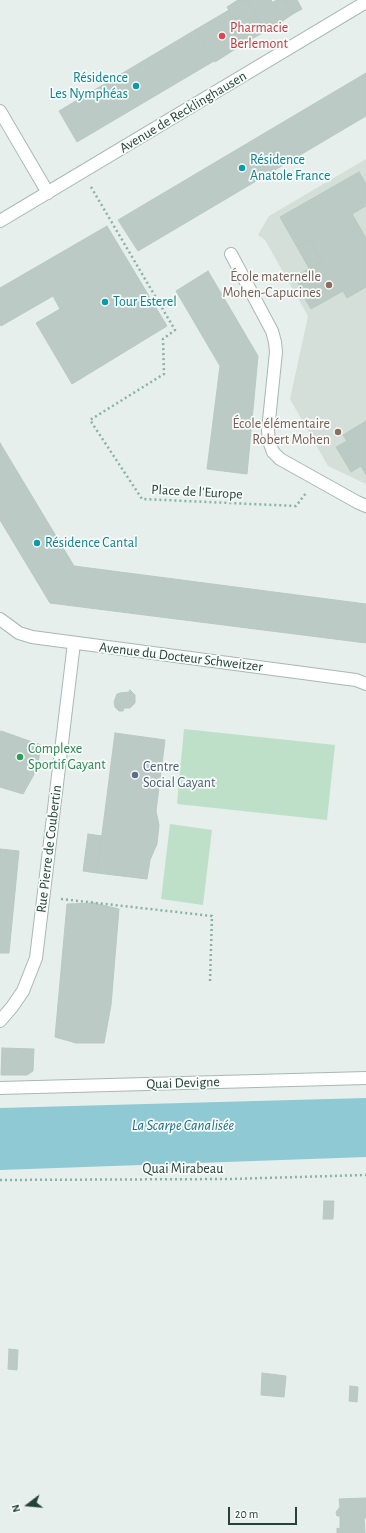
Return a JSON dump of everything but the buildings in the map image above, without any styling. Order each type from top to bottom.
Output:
[{"type":"street","name":"Avenue de Recklinghausen","points":[[0,221],[366,2]]},
{"type":"street","points":[[0,111],[48,193]]},
{"type":"street","points":[[231,254],[272,331],[275,342],[276,352],[268,430],[269,441],[273,452],[280,459],[316,480],[366,506]]},
{"type":"street","name":"Avenue du Docteur Schweitzer","points":[[0,619],[19,633],[32,637],[356,680],[366,684]]},
{"type":"street","name":"Rue Pierre de Coubertin","points":[[0,1021],[16,1002],[31,973],[36,958],[74,643]]},
{"type":"street","name":"Quai Devigne","points":[[0,1088],[366,1078]]},
{"type":"path","name":"Place de l'Europe","points":[[83,172],[175,330],[163,339],[164,374],[90,420],[142,499],[296,506],[316,480]]},
{"type":"path","points":[[43,897],[212,916],[210,981]]},
{"type":"path","name":"Quai Mirabeau","points":[[0,1180],[230,1179],[366,1175]]},
{"type":"shaded area","points":[[366,159],[366,484],[328,466],[290,399],[308,316],[265,240],[258,235],[269,216]]},
{"type":"green space","points":[[184,729],[335,745],[327,820],[177,804]]},
{"type":"green space","points":[[170,824],[212,830],[203,905],[161,899]]},
{"type":"water","name":"La Scarpe Canalisée","points":[[366,1098],[366,1157],[0,1170],[0,1108]]},
{"type":"place","name":"Pharmacie Berlemont","points":[[222,36]]},
{"type":"place","name":"Résidence Les Nymphéas","points":[[136,86]]},
{"type":"place","name":"Résidence Anatole France","points":[[242,168]]},
{"type":"place","name":"École maternelle Mohen-Capucines","points":[[329,285]]},
{"type":"place","name":"Tour Esterel","points":[[105,302]]},
{"type":"place","name":"École élémentaire Robert Mohen","points":[[338,432]]},
{"type":"place","name":"Résidence Cantal","points":[[37,543]]},
{"type":"place","name":"Complexe Sportif Gayant","points":[[20,757]]},
{"type":"place","name":"Centre Social Gayant","points":[[135,775]]}]
